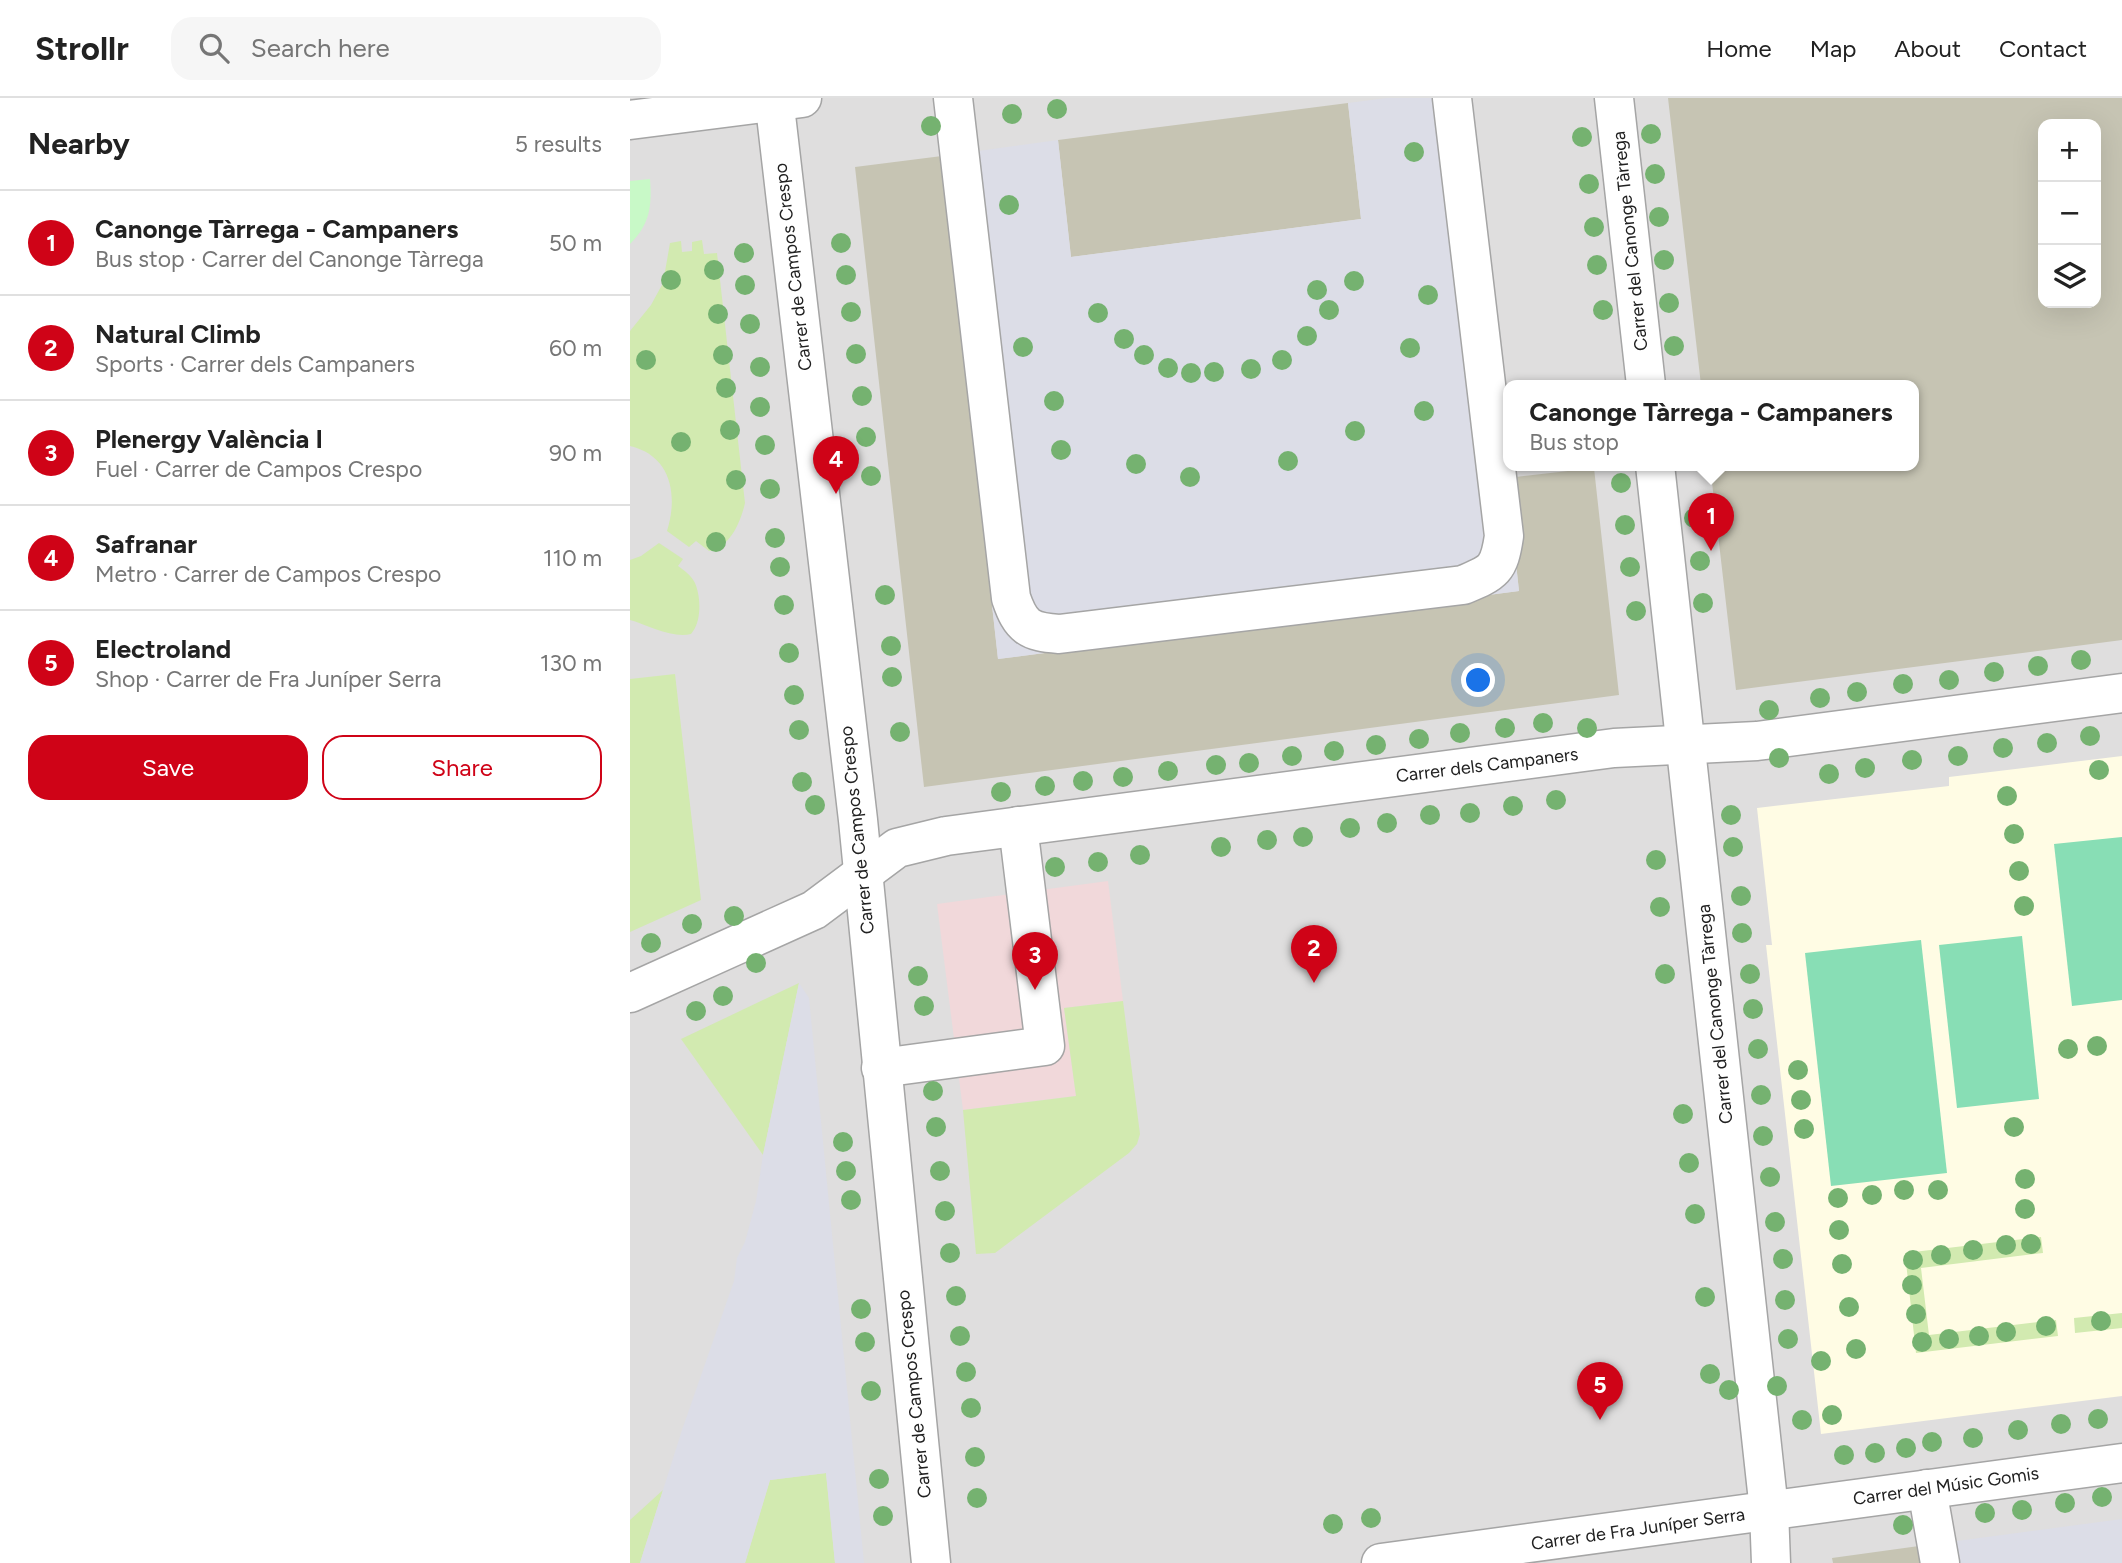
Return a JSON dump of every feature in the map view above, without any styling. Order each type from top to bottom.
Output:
[{"type":"street","points":[[953,98],[1011,598],[1018,619],[1036,633],[1059,635],[1463,585],[1488,575],[1501,559],[1504,536],[1452,98]]},
{"type":"street","name":"Carrer del Canonge Tàrrega","points":[[1614,98],[1645,380]]},
{"type":"street","points":[[630,120],[784,100]]},
{"type":"street","name":"Carrer de Campos Crespo","points":[[784,100],[931,1563]]},
{"type":"street","name":"Carrer del Canonge Tàrrega","points":[[1656,471],[1769,1510],[1771,1563]]},
{"type":"street","name":"Carrer dels Campaners","points":[[630,993],[814,910],[897,848],[946,836],[1614,748],[1757,741],[2122,693]]},
{"type":"street","points":[[881,1068],[1045,1046],[1018,827]]},
{"type":"street","name":"Carrer del Músic Gomis","points":[[1769,1510],[2122,1463]]},
{"type":"street","points":[[1927,1489],[1940,1563]]},
{"type":"street","name":"Carrer de Fra Juníper Serra","points":[[1381,1563],[1769,1510]]},
{"type":"shaded area","points":[[630,98],[2122,98],[2122,1563],[630,1563]]},
{"type":"shaded area","points":[[1387,98],[1464,98],[1503,448],[1503,471],[1506,471],[1519,591],[998,659],[942,156],[1058,140],[1071,257],[1361,219],[1348,103]]},
{"type":"shaded area","points":[[1668,98],[2122,98],[2122,640],[1736,690],[1711,471],[1919,471],[1919,380],[1700,380]]},
{"type":"shaded area","points":[[1348,103],[1361,219],[1071,257],[1058,140]]},
{"type":"shaded area","points":[[942,156],[998,659],[1519,591],[1507,478],[1568,471],[1594,471],[1619,695],[924,787],[855,167]]},
{"type":"shaded area","points":[[2122,756],[2122,1396],[1821,1434],[1766,945],[1772,945],[1757,808],[1949,786],[1949,777]]},
{"type":"shaded area","points":[[1108,881],[1123,1001],[1064,1008],[1076,1096],[963,1110],[937,904]]},
{"type":"shaded area","points":[[799,983],[809,998],[864,1563],[835,1563],[826,1473],[770,1480],[745,1563],[640,1563],[682,1430],[734,1281],[737,1258],[745,1242],[756,1201]]},
{"type":"shaded area","points":[[2122,1519],[2122,1563],[1921,1563],[1919,1546]]},
{"type":"shaded area","points":[[1919,1546],[1921,1563],[1833,1563],[1832,1558]]},
{"type":"green space","points":[[650,179],[651,198],[646,222],[630,244],[630,181]]},
{"type":"green space","points":[[702,240],[704,254],[717,253],[745,503],[741,518],[729,539],[709,551],[696,541],[689,547],[667,531],[672,504],[668,479],[655,459],[630,446],[630,331],[651,305],[663,283],[670,243],[681,241],[682,252],[692,251],[692,242]]},
{"type":"green space","points":[[659,543],[683,559],[678,566],[690,575],[695,583],[699,609],[697,623],[691,634],[676,635],[630,620],[630,560],[641,556]]},
{"type":"green space","points":[[675,674],[701,900],[630,932],[630,679]]},
{"type":"green space","points":[[2122,837],[2122,1000],[2072,1006],[2054,844]]},
{"type":"green space","points":[[2022,936],[2039,1099],[1957,1108],[1939,945]]},
{"type":"green space","points":[[1921,940],[1947,1173],[1831,1186],[1805,953]]},
{"type":"green space","points":[[799,983],[763,1155],[681,1039]]},
{"type":"green space","points":[[1123,1001],[1140,1134],[1137,1144],[1129,1153],[995,1253],[976,1254],[963,1110],[1076,1096],[1064,1008]]},
{"type":"green space","points":[[2041,1237],[2043,1253],[1921,1268],[1929,1335],[2056,1320],[2058,1336],[1916,1353],[1905,1253]]},
{"type":"green space","points":[[2122,1313],[2122,1328],[2075,1333],[2074,1318]]},
{"type":"green space","points":[[826,1473],[835,1563],[745,1563],[770,1480]]},
{"type":"green space","points":[[663,1490],[640,1563],[630,1563],[630,1520]]},
{"type":"place","name":"Safranar","points":[[836,494]]},
{"type":"place","name":"Canonge Tàrrega - Campaners","points":[[1711,551]]},
{"type":"place","name":"Natural Climb","points":[[1314,983]]},
{"type":"place","name":"Plenergy València I","points":[[1035,990]]},
{"type":"place","name":"Electroland","points":[[1600,1420]]}]
